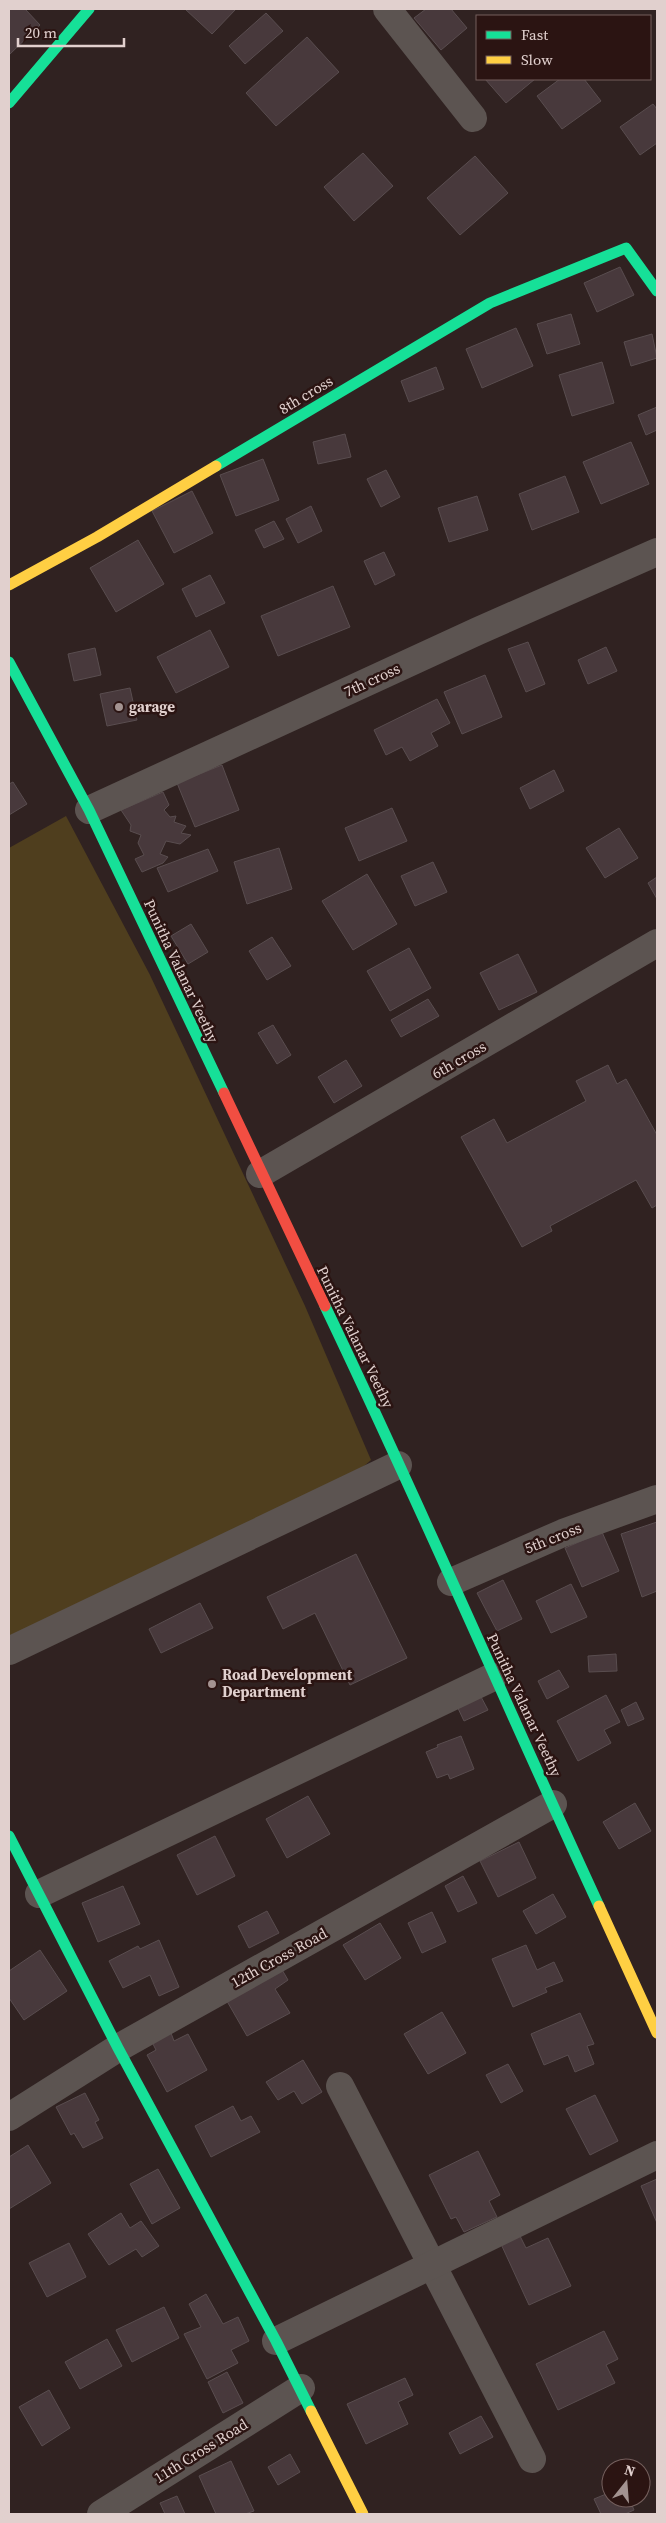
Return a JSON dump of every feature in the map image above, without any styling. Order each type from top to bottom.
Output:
[{"type":"street","points":[[9,102],[89,9]]},
{"type":"street","points":[[387,9],[473,118]]},
{"type":"street","name":"8th cross","points":[[9,585],[97,537],[490,303],[626,248],[657,291]]},
{"type":"street","name":"7th cross","points":[[89,810],[478,631],[657,552]]},
{"type":"street","name":"Punitha Valanar Veethy","points":[[9,662],[89,810],[398,1465],[493,1677],[657,2033]]},
{"type":"street","name":"6th cross","points":[[260,1174],[657,943]]},
{"type":"street","points":[[9,1651],[398,1465]]},
{"type":"street","name":"5th cross","points":[[451,1582],[563,1533],[657,1498]]},
{"type":"street","points":[[39,1894],[493,1677]]},
{"type":"street","name":"12th Cross Road","points":[[9,2117],[118,2048],[553,1804]]},
{"type":"street","points":[[9,1836],[118,2048],[301,2388],[363,2514]]},
{"type":"street","points":[[340,2086],[532,2459]]},
{"type":"street","points":[[276,2341],[657,2155]]},
{"type":"street","name":"11th Cross Road","points":[[101,2514],[301,2388]]},
{"type":"shaded area","points":[[66,816],[150,975],[305,1306],[371,1460],[349,1479],[9,1640],[9,848]]},
{"type":"building","points":[[9,9],[25,9],[40,25],[9,55]]},
{"type":"building","points":[[185,9],[236,9],[212,34]]},
{"type":"building","points":[[426,9],[451,9],[467,28],[441,50],[414,18]]},
{"type":"building","points":[[266,13],[283,31],[245,64],[229,46]]},
{"type":"building","points":[[307,37],[339,72],[276,126],[246,93]]},
{"type":"building","points":[[486,80],[534,80],[506,103]]},
{"type":"building","points":[[559,80],[585,80],[601,101],[562,129],[537,96]]},
{"type":"building","points":[[653,104],[657,109],[657,143],[640,155],[620,127]]},
{"type":"building","points":[[363,153],[393,186],[354,221],[324,187]]},
{"type":"building","points":[[475,156],[508,193],[460,235],[427,198]]},
{"type":"building","points":[[620,267],[634,295],[597,312],[584,283]]},
{"type":"building","points":[[571,314],[580,344],[547,354],[537,324]]},
{"type":"building","points":[[516,328],[533,366],[482,388],[466,349]]},
{"type":"building","points":[[652,334],[657,358],[631,366],[624,342]]},
{"type":"building","points":[[602,362],[614,403],[572,416],[559,375]]},
{"type":"building","points":[[436,367],[444,389],[409,402],[401,381]]},
{"type":"building","points":[[657,407],[657,430],[646,435],[638,415]]},
{"type":"building","points":[[345,434],[351,457],[318,464],[313,442]]},
{"type":"building","points":[[631,442],[649,484],[601,504],[583,462]]},
{"type":"building","points":[[263,459],[279,500],[236,516],[220,475]]},
{"type":"building","points":[[386,470],[400,497],[381,507],[367,479]]},
{"type":"building","points":[[565,476],[579,512],[532,530],[519,494]]},
{"type":"building","points":[[192,491],[213,533],[174,553],[152,511]]},
{"type":"building","points":[[477,496],[488,530],[449,542],[438,508]]},
{"type":"building","points":[[311,506],[322,531],[298,543],[286,519]]},
{"type":"building","points":[[274,521],[284,539],[264,548],[255,530]]},
{"type":"building","points":[[138,540],[164,584],[116,612],[90,568]]},
{"type":"building","points":[[384,552],[395,575],[375,585],[364,561]]},
{"type":"building","points":[[210,575],[225,603],[196,617],[182,589]]},
{"type":"building","points":[[333,586],[350,627],[278,656],[261,616]]},
{"type":"building","points":[[210,630],[229,667],[176,693],[157,657]]},
{"type":"building","points":[[528,642],[545,684],[526,692],[508,649]]},
{"type":"building","points":[[606,647],[617,671],[588,684],[578,660]]},
{"type":"building","points":[[95,648],[101,675],[74,681],[68,654]]},
{"type":"building","points":[[485,675],[502,717],[462,734],[444,692]]},
{"type":"building","name":"garage","points":[[130,688],[137,720],[107,726],[100,694]]},
{"type":"building","points":[[437,699],[450,723],[431,733],[438,746],[410,761],[402,747],[386,755],[374,730]]},
{"type":"building","points":[[222,765],[239,810],[195,827],[177,783]]},
{"type":"building","points":[[554,770],[564,791],[530,809],[520,788]]},
{"type":"building","points":[[13,782],[27,804],[9,815],[9,784]]},
{"type":"building","points":[[163,792],[169,805],[164,810],[170,817],[176,816],[174,822],[186,826],[181,833],[191,835],[180,844],[166,841],[160,854],[168,857],[163,863],[142,872],[135,859],[144,855],[138,843],[141,835],[130,831],[131,825],[121,810]]},
{"type":"building","points":[[392,808],[407,841],[359,861],[345,828]]},
{"type":"building","points":[[619,828],[638,858],[605,878],[586,848]]},
{"type":"building","points":[[279,848],[292,889],[247,904],[234,862]]},
{"type":"building","points":[[208,849],[218,871],[168,892],[157,868]]},
{"type":"building","points":[[433,862],[447,892],[415,906],[401,876]]},
{"type":"building","points":[[367,874],[397,924],[353,950],[322,901]]},
{"type":"building","points":[[657,877],[657,899],[648,883]]},
{"type":"building","points":[[191,924],[208,952],[188,964],[171,936]]},
{"type":"building","points":[[272,937],[291,966],[267,980],[249,951]]},
{"type":"building","points":[[409,948],[431,988],[390,1011],[367,971]]},
{"type":"building","points":[[518,954],[537,992],[499,1010],[480,973]]},
{"type":"building","points":[[428,999],[439,1016],[401,1037],[391,1020]]},
{"type":"building","points":[[273,1025],[291,1055],[277,1064],[258,1033]]},
{"type":"building","points":[[346,1060],[362,1086],[334,1103],[318,1077]]},
{"type":"building","points":[[608,1065],[617,1084],[626,1079],[657,1135],[657,1205],[652,1208],[636,1180],[550,1226],[552,1231],[522,1247],[461,1137],[494,1119],[507,1143],[586,1101],[576,1081]]},
{"type":"building","points":[[657,1522],[657,1591],[642,1597],[621,1534]]},
{"type":"building","points":[[602,1532],[619,1571],[582,1587],[565,1548]]},
{"type":"building","points":[[356,1554],[407,1658],[350,1685],[315,1613],[283,1629],[267,1597]]},
{"type":"building","points":[[503,1580],[522,1619],[497,1631],[477,1593]]},
{"type":"building","points":[[571,1584],[587,1617],[551,1633],[536,1601]]},
{"type":"building","points":[[200,1603],[213,1628],[161,1653],[149,1629]]},
{"type":"building","points":[[616,1654],[617,1671],[589,1672],[588,1656]]},
{"type":"building","points":[[559,1670],[569,1687],[547,1699],[538,1681]]},
{"type":"building","points":[[479,1693],[488,1710],[464,1721],[456,1704]]},
{"type":"building","points":[[606,1695],[620,1722],[604,1730],[611,1743],[578,1761],[557,1721]]},
{"type":"building","points":[[636,1702],[644,1719],[628,1726],[621,1710]]},
{"type":"building","points":[[461,1736],[474,1769],[450,1779],[448,1774],[437,1778],[426,1752],[438,1747],[437,1745]]},
{"type":"building","points":[[308,1796],[330,1834],[287,1858],[266,1819]]},
{"type":"building","points":[[635,1803],[651,1831],[619,1849],[603,1822]]},
{"type":"building","points":[[215,1836],[235,1876],[197,1895],[177,1855]]},
{"type":"building","points":[[519,1842],[536,1878],[498,1897],[480,1861]]},
{"type":"building","points":[[463,1876],[477,1903],[458,1912],[445,1886]]},
{"type":"building","points":[[123,1886],[140,1924],[98,1942],[82,1903]]},
{"type":"building","points":[[553,1894],[566,1917],[536,1934],[523,1911]]},
{"type":"building","points":[[267,1911],[279,1933],[249,1948],[238,1926]]},
{"type":"building","points":[[432,1912],[446,1942],[422,1953],[408,1923]]},
{"type":"building","points":[[380,1923],[401,1958],[365,1980],[343,1945]]},
{"type":"building","points":[[159,1940],[179,1987],[159,1996],[150,1975],[123,1988],[109,1961],[138,1946],[140,1949]]},
{"type":"building","points":[[526,1945],[537,1970],[554,1962],[563,1981],[545,1988],[547,1992],[513,2007],[492,1959]]},
{"type":"building","points":[[40,1950],[67,1991],[24,2020],[9,1998],[9,1971]]},
{"type":"building","points":[[281,1968],[288,1980],[275,1989],[290,2013],[247,2036],[224,1996]]},
{"type":"building","points":[[442,2012],[466,2053],[428,2074],[404,2034]]},
{"type":"building","points":[[580,2013],[594,2044],[587,2046],[594,2064],[575,2072],[568,2055],[544,2065],[531,2034]]},
{"type":"building","points":[[171,2033],[174,2041],[188,2034],[207,2070],[167,2092],[147,2055],[156,2050],[152,2042]]},
{"type":"building","points":[[303,2060],[322,2092],[302,2104],[294,2091],[278,2100],[266,2082]]},
{"type":"building","points":[[508,2064],[523,2091],[501,2103],[486,2075]]},
{"type":"building","points":[[85,2093],[99,2120],[95,2122],[103,2138],[83,2148],[74,2133],[71,2135],[56,2107]]},
{"type":"building","points":[[595,2095],[618,2141],[590,2155],[566,2109]]},
{"type":"building","points":[[233,2106],[241,2121],[251,2116],[260,2132],[211,2157],[195,2126]]},
{"type":"building","points":[[28,2145],[51,2183],[9,2209],[9,2157]]},
{"type":"building","points":[[478,2151],[500,2195],[489,2201],[497,2217],[464,2232],[456,2217],[451,2219],[429,2175]]},
{"type":"building","points":[[158,2169],[180,2208],[152,2224],[130,2184]]},
{"type":"building","points":[[657,2179],[657,2223],[641,2186]]},
{"type":"building","points":[[121,2213],[130,2228],[141,2221],[159,2246],[142,2257],[136,2249],[109,2265],[88,2234]]},
{"type":"building","points":[[520,2236],[526,2248],[548,2238],[571,2286],[529,2305],[501,2244]]},
{"type":"building","points":[[69,2243],[86,2277],[47,2297],[29,2263]]},
{"type":"building","points":[[206,2294],[223,2324],[238,2317],[249,2341],[231,2350],[238,2363],[207,2379],[184,2334],[201,2327],[189,2304]]},
{"type":"building","points":[[164,2307],[179,2338],[132,2362],[116,2330]]},
{"type":"building","points":[[604,2331],[618,2359],[606,2365],[615,2383],[558,2410],[536,2364]]},
{"type":"building","points":[[107,2339],[122,2366],[80,2389],[65,2362]]},
{"type":"building","points":[[227,2372],[243,2403],[223,2413],[208,2382]]},
{"type":"building","points":[[405,2378],[413,2395],[398,2402],[408,2424],[366,2444],[347,2404]]},
{"type":"building","points":[[49,2390],[70,2428],[42,2446],[19,2407]]},
{"type":"building","points":[[481,2416],[493,2437],[460,2454],[449,2433]]},
{"type":"building","points":[[290,2454],[300,2472],[278,2485],[268,2467]]},
{"type":"building","points":[[231,2461],[254,2511],[245,2514],[216,2514],[199,2476]]},
{"type":"building","points":[[177,2496],[185,2514],[165,2514],[160,2503]]},
{"type":"building","points":[[601,2496],[601,2508],[633,2508],[634,2510],[625,2514],[601,2514],[594,2499]]},
{"type":"traffic: fast","points":[[9,103],[89,9]]},
{"type":"traffic: fast","points":[[216,466],[490,303],[626,248],[657,291]]},
{"type":"traffic: fast","points":[[9,662],[89,810],[224,1093]]},
{"type":"traffic: fast","points":[[325,1306],[395,1455],[599,1906]]},
{"type":"traffic: fast","points":[[9,1836],[118,2048],[276,2341],[311,2411]]},
{"type":"traffic: slow","points":[[9,585],[97,537],[216,466]]},
{"type":"traffic: slow","points":[[599,1906],[657,2033]]},
{"type":"traffic: slow","points":[[311,2411],[363,2514]]},
{"type":"traffic: jam","points":[[224,1093],[325,1306]]},
{"type":"place","name":"garage","points":[[119,707]]},
{"type":"place","name":"Road Development Department","points":[[212,1684]]}]
